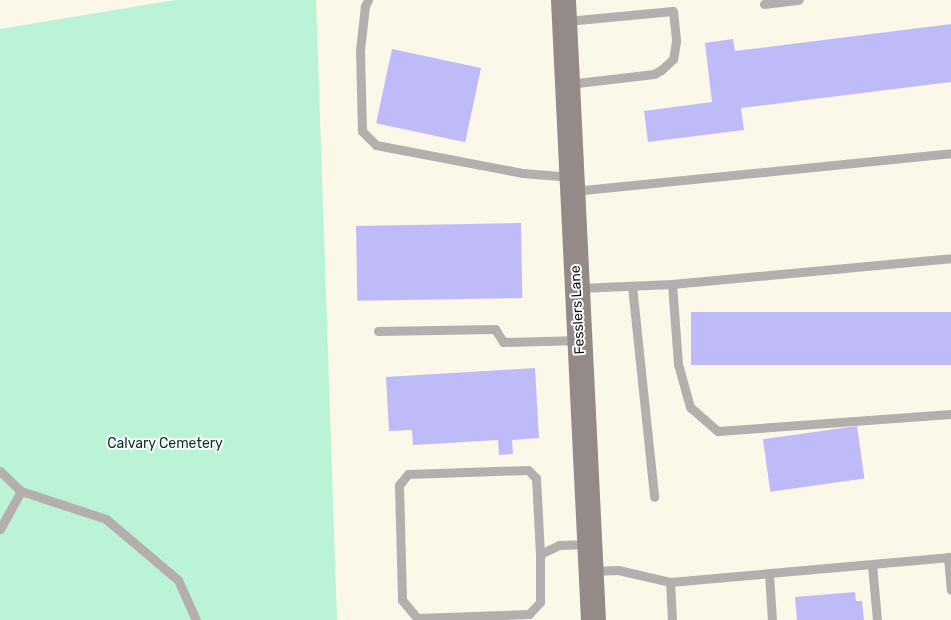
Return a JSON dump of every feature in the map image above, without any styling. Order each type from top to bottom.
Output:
[{"type":"main road","name":"Fesslers Lane","points":[[563,11],[593,620]]},
{"type":"lane","points":[[368,0],[365,6],[360,50],[362,131],[376,145],[572,184],[951,153]]},
{"type":"lane","points":[[764,4],[799,0]]},
{"type":"lane","points":[[563,11],[673,11],[676,41],[673,59],[654,74],[567,84]]},
{"type":"lane","points":[[576,288],[672,284],[951,258]]},
{"type":"lane","points":[[672,284],[678,364],[690,407],[718,431],[951,414]]},
{"type":"lane","points":[[632,286],[654,497]]},
{"type":"lane","points":[[378,331],[495,329],[503,342],[579,340]]},
{"type":"lane","points":[[528,470],[536,478],[540,554],[540,602],[529,614],[417,618],[402,600],[399,485],[408,474],[528,470]]},
{"type":"lane","points":[[0,471],[21,491],[106,518],[178,580],[196,620]]},
{"type":"lane","points":[[0,529],[21,491]]},
{"type":"lane","points":[[540,554],[559,545],[589,544]]},
{"type":"lane","points":[[590,571],[618,570],[670,582],[949,557],[951,590]]},
{"type":"lane","points":[[872,565],[877,620]]},
{"type":"lane","points":[[769,574],[772,620]]},
{"type":"lane","points":[[670,582],[672,620]]},
{"type":"green space","name":"Calvary Cemetery","points":[[175,0],[316,0],[337,620],[0,620],[0,29]]},
{"type":"building","points":[[951,24],[951,82],[741,108],[744,130],[648,142],[644,111],[712,102],[705,43],[733,39],[735,51]]},
{"type":"building","points":[[392,49],[481,68],[465,142],[376,123]]},
{"type":"building","points":[[521,223],[522,298],[357,301],[356,226]]},
{"type":"building","points":[[691,312],[951,312],[951,365],[691,365]]},
{"type":"building","points":[[535,368],[539,438],[512,440],[513,454],[499,455],[498,440],[413,445],[412,430],[389,431],[386,377]]},
{"type":"building","points":[[857,426],[864,478],[770,492],[763,439]]},
{"type":"building","points":[[855,592],[856,601],[862,601],[864,620],[797,620],[795,597]]}]
